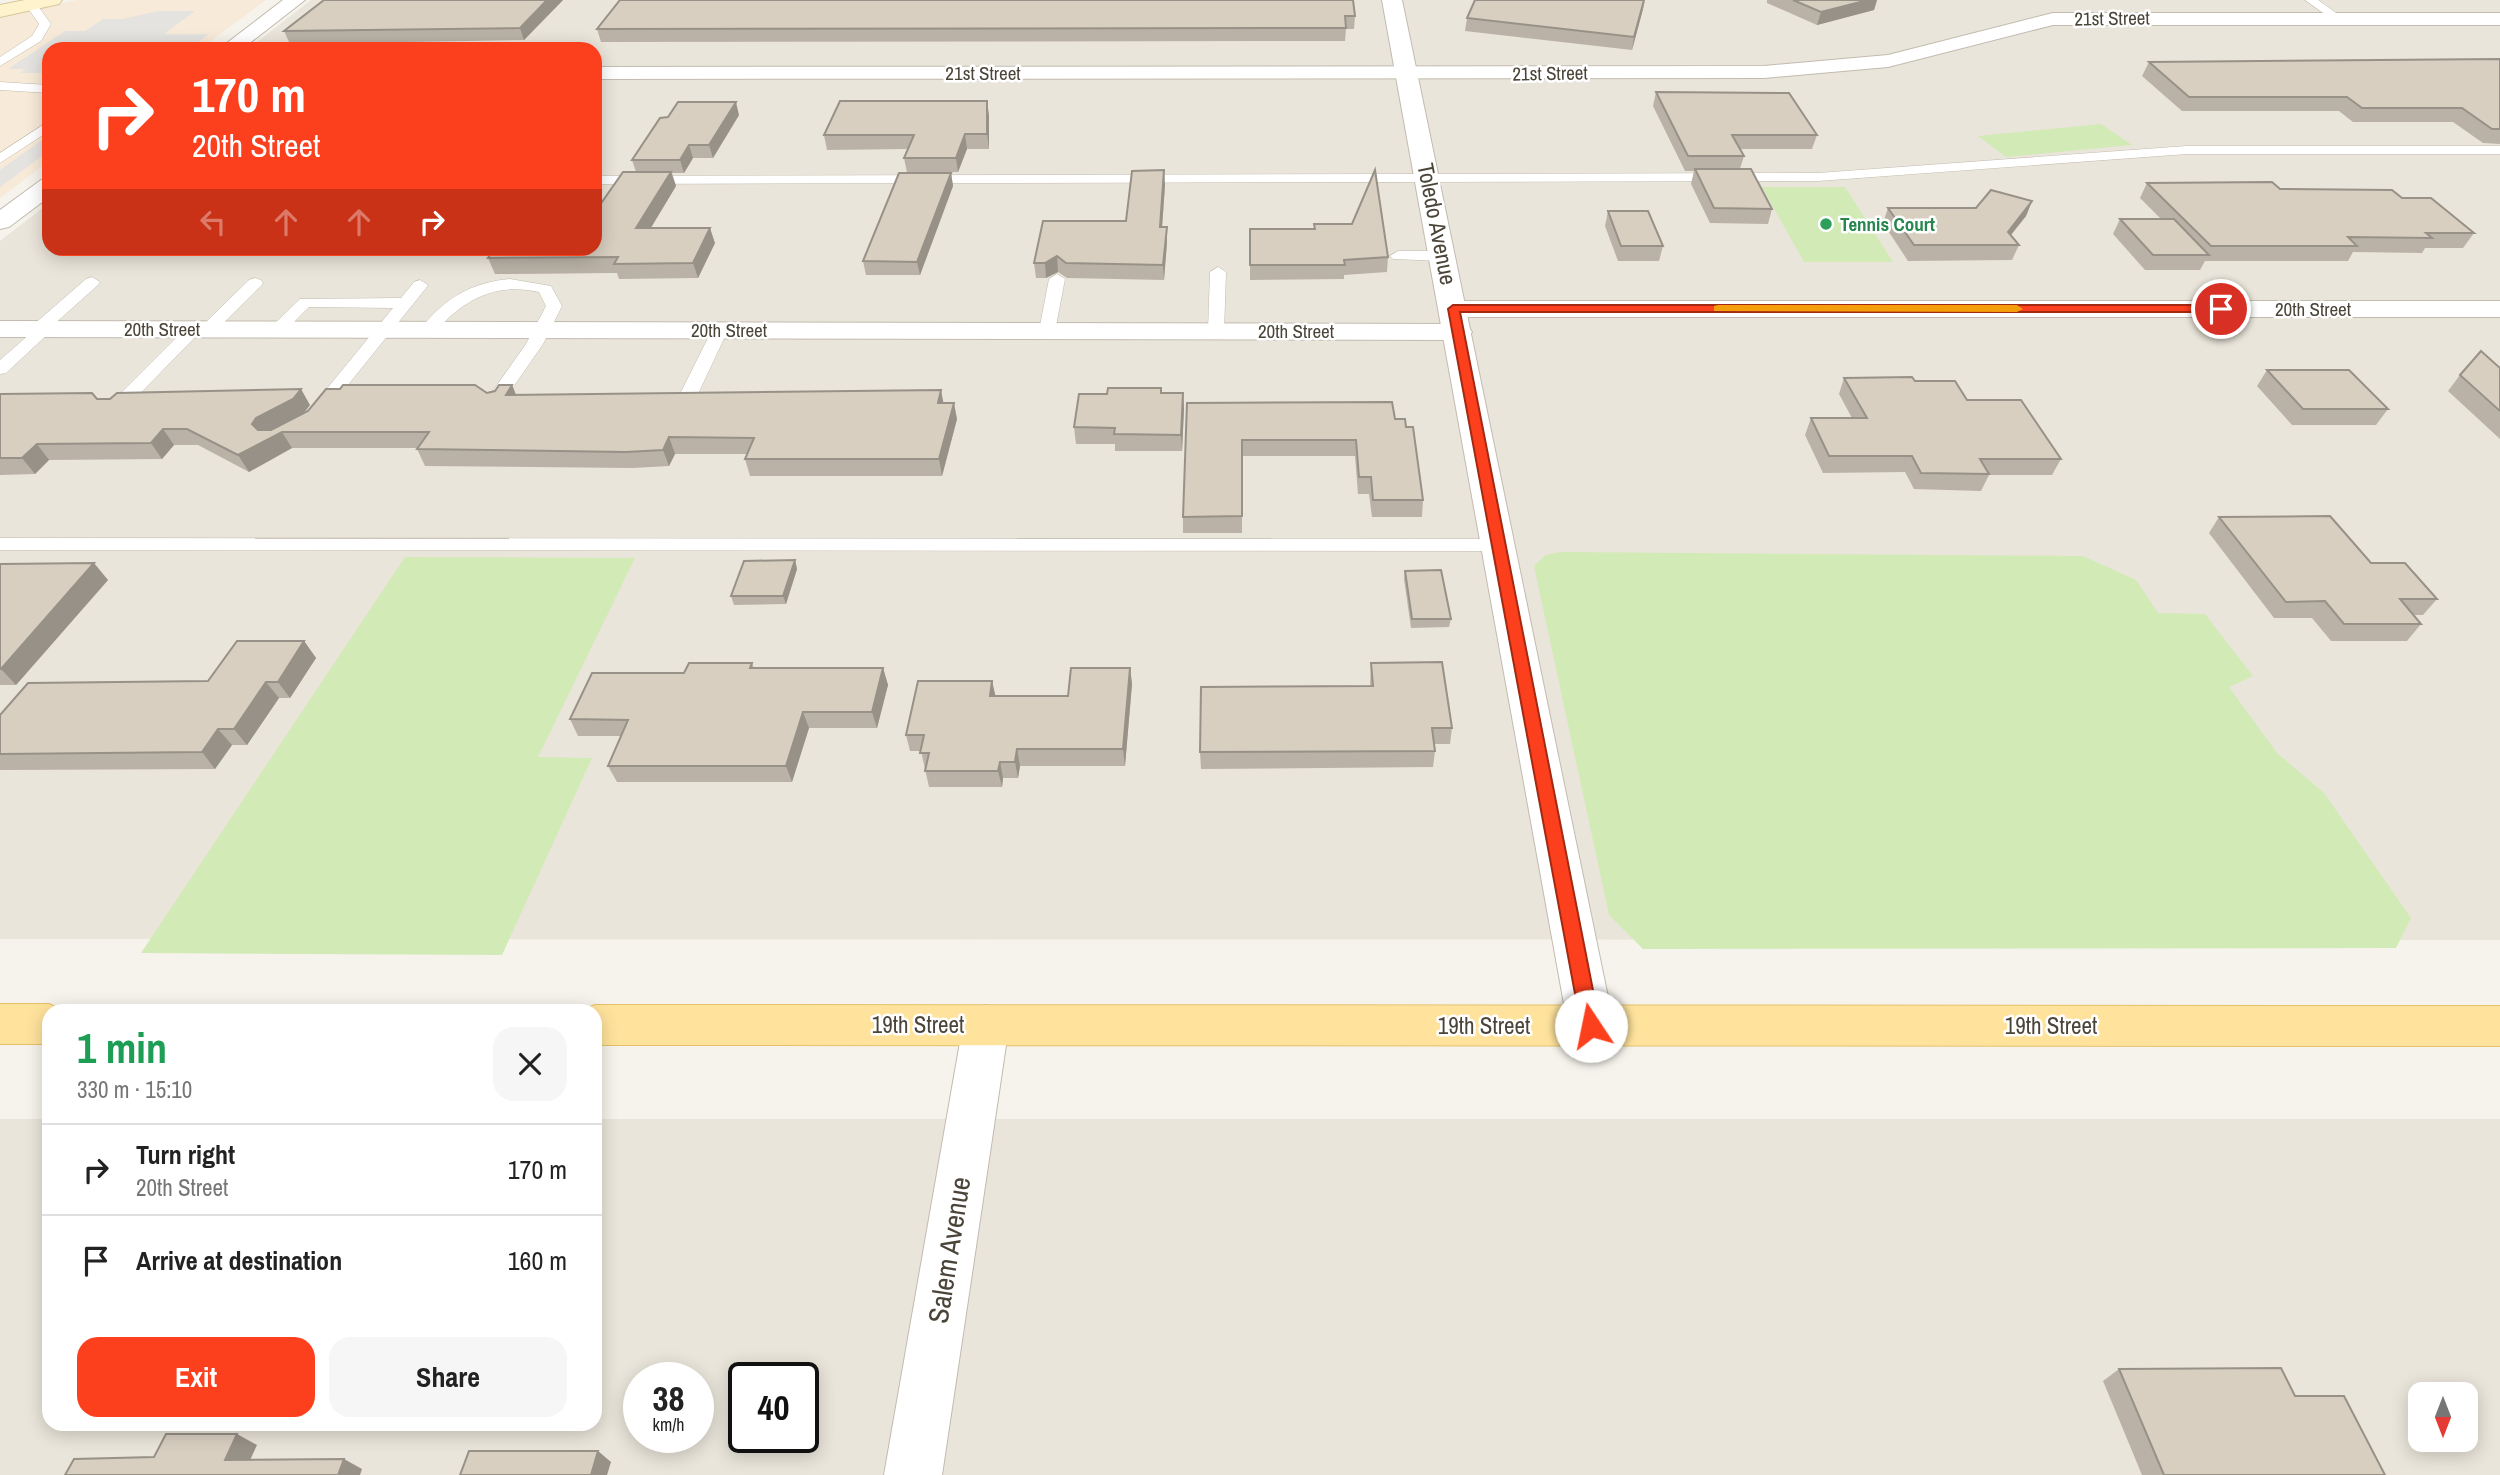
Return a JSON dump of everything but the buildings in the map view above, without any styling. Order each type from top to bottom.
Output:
[{"type":"main road","points":[[0,11],[52,0]]},
{"type":"main road","points":[[0,1024],[42,1024]]},
{"type":"main road","name":"19th Street","points":[[602,1025],[2500,1026]]},
{"type":"street","points":[[238,42],[295,0]]},
{"type":"street","name":"Toledo Avenue","points":[[1392,0],[1591,1026]]},
{"type":"street","points":[[2057,0],[2077,18]]},
{"type":"street","name":"21st Street","points":[[602,73],[1763,72],[1888,61],[2053,19],[2500,19]]},
{"type":"street","points":[[0,222],[42,190]]},
{"type":"street","name":"20th Street","points":[[0,329],[1216,331],[1456,320],[2500,309]]},
{"type":"street","name":"Salem Avenue","points":[[913,1475],[986,1025]]},
{"type":"lane","points":[[2311,0],[2337,18]]},
{"type":"lane","points":[[0,62],[37,38],[45,24],[31,4]]},
{"type":"lane","points":[[0,86],[42,89]]},
{"type":"lane","points":[[0,159],[42,130]]},
{"type":"lane","points":[[602,180],[1818,177],[2187,150],[2500,150]]},
{"type":"lane","points":[[1398,256],[1443,256]]},
{"type":"lane","points":[[1216,331],[1218,272]]},
{"type":"lane","points":[[1047,331],[1057,279]]},
{"type":"lane","points":[[0,369],[92,282]]},
{"type":"lane","points":[[115,409],[255,283]]},
{"type":"lane","points":[[428,330],[446,307],[458,298],[484,287],[504,283],[527,283],[545,289],[554,306],[543,330],[494,402]]},
{"type":"lane","points":[[310,421],[419,285]]},
{"type":"lane","points":[[277,330],[306,302],[405,303]]},
{"type":"lane","points":[[689,394],[720,330]]},
{"type":"lane","points":[[0,544],[1499,545]]},
{"type":"shaded area","points":[[77,0],[266,0],[209,42],[42,42],[42,166],[0,198],[0,17]]},
{"type":"shaded area","points":[[311,0],[2500,0],[2500,940],[0,939],[0,241],[42,208],[42,256],[602,256],[602,42],[257,42]]},
{"type":"shaded area","points":[[159,11],[195,11],[164,34],[209,34],[198,42],[48,42],[65,31],[85,31],[103,19],[122,19]]},
{"type":"shaded area","points":[[42,46],[42,73],[20,73],[26,69],[8,69]]},
{"type":"shaded area","points":[[42,140],[42,156],[0,187],[0,170]]},
{"type":"shaded area","points":[[0,1119],[42,1119],[42,1431],[602,1431],[602,1119],[2500,1119],[2500,1475],[0,1475]]},
{"type":"green space","points":[[2101,124],[2132,145],[2006,157],[1978,136]]},
{"type":"green space","name":"Tennis Court","points":[[1762,187],[1845,187],[1893,262],[1804,262]]},
{"type":"green space","points":[[1560,552],[2083,556],[2136,580],[2158,613],[2205,614],[2253,676],[2229,687],[2277,753],[2324,793],[2411,918],[2396,948],[1643,949],[1609,915],[1534,566],[1546,555]]},
{"type":"green space","points":[[405,557],[635,558],[538,757],[592,758],[502,955],[141,953]]},
{"type":"slow traffic","points":[[1718,309],[2017,309]]},
{"type":"place","name":"Tennis Court","points":[[1826,224]]},
{"type":"route","points":[[1591,1026],[1453,309],[2221,309]]}]
